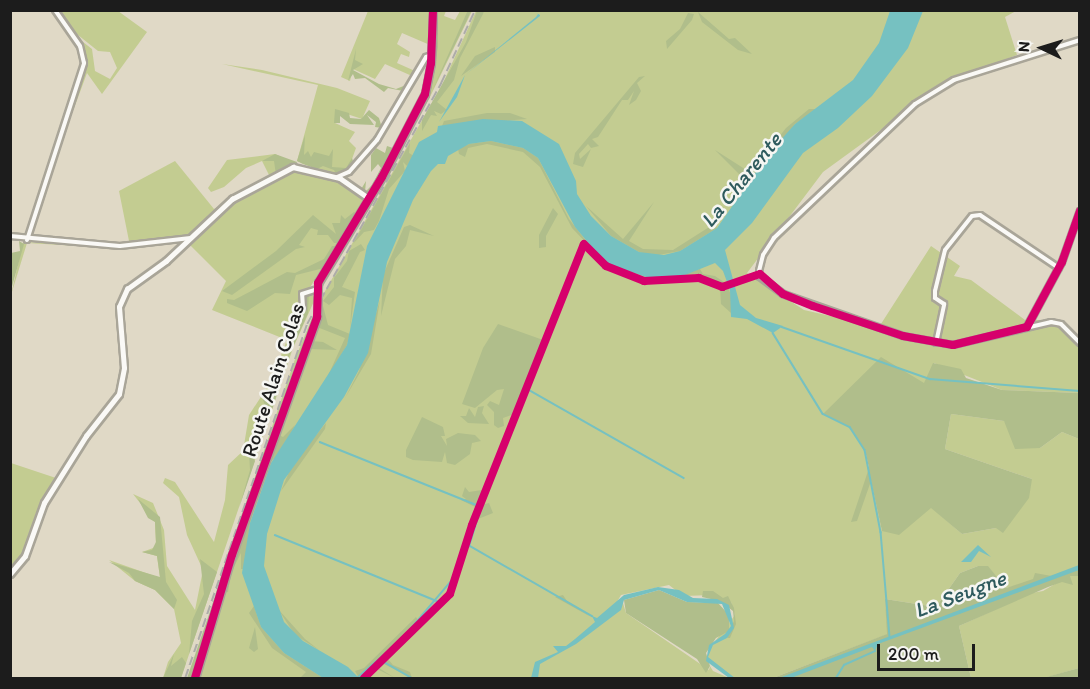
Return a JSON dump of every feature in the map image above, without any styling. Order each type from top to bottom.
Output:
[{"type":"street","points":[[27,240],[72,108],[84,63],[81,46],[56,10]]},
{"type":"street","name":"Route Alain Colas","points":[[195,678],[232,555],[317,317],[317,289],[422,103],[432,55],[433,10]]},
{"type":"street","points":[[1080,40],[954,80],[915,104],[792,219],[763,255],[760,277],[783,294],[863,324],[936,343],[952,345],[1052,321],[1061,324],[1080,343]]},
{"type":"street","points":[[336,177],[349,172],[377,140],[424,59],[432,55]]},
{"type":"street","points":[[10,574],[25,556],[44,502],[86,436],[119,394],[124,368],[119,307],[124,293],[191,238],[232,200],[293,167],[336,177],[369,198]]},
{"type":"street","points":[[1027,327],[1059,268],[1080,211]]},
{"type":"street","points":[[936,343],[944,304],[935,298],[935,291],[945,250],[972,216],[980,214],[1059,268]]},
{"type":"street","points":[[10,236],[27,240],[120,246],[191,238]]},
{"type":"street","points":[[303,307],[302,294],[317,289]]},
{"type":"green space","points":[[468,10],[471,11],[433,89]]},
{"type":"green space","points":[[58,11],[118,11],[147,32],[102,94],[87,73],[73,111],[84,62],[81,45],[74,35],[92,49],[95,71],[110,79],[117,68],[110,52],[98,51],[68,27]]},
{"type":"green space","points":[[368,11],[432,11],[430,45],[402,33],[397,44],[410,52],[409,57],[401,54],[397,63],[415,71],[412,76],[385,64],[375,79],[353,69],[350,81],[341,77]]},
{"type":"green space","points":[[435,11],[446,11],[444,16],[455,20],[460,11],[472,11],[429,99],[408,133],[432,75]]},
{"type":"green space","points":[[438,11],[438,47],[435,63],[434,35]]},
{"type":"green space","points":[[476,11],[1016,11],[1005,17],[1017,55],[948,81],[823,172],[747,273],[804,310],[879,327],[931,246],[960,266],[954,276],[971,280],[1025,320],[1056,320],[1067,325],[1079,341],[1079,393],[1002,390],[934,363],[925,383],[850,427],[865,450],[882,531],[931,507],[962,534],[996,528],[1032,479],[945,449],[951,414],[1004,421],[1040,448],[1062,432],[1079,439],[1079,569],[1006,588],[988,567],[978,566],[960,573],[936,607],[885,599],[888,634],[773,678],[731,678],[712,664],[707,658],[710,648],[735,615],[731,602],[714,595],[683,596],[669,585],[621,595],[617,602],[623,603],[626,613],[709,670],[710,666],[713,671],[729,678],[198,678],[230,566],[319,316],[320,300],[442,85]]},
{"type":"green space","points":[[477,11],[484,11],[460,58],[454,80],[437,102],[447,110],[441,114],[434,111],[437,116],[431,115],[422,131],[422,120],[466,42]]},
{"type":"green space","points":[[698,12],[729,39],[735,38],[752,54],[738,50],[702,22]]},
{"type":"green space","points":[[688,13],[694,14],[692,20],[667,49],[666,41],[680,29]]},
{"type":"green space","points":[[495,47],[495,52],[461,76],[475,56]]},
{"type":"green space","points":[[356,49],[355,60],[363,64],[353,70],[379,84],[396,89],[406,85],[403,91],[388,88],[384,92],[365,78],[355,79],[353,74],[348,81]]},
{"type":"green space","points":[[222,64],[262,70],[337,88],[370,101],[362,119],[335,110],[335,123],[355,132],[349,141],[356,148],[348,170],[335,176],[297,161],[318,85]]},
{"type":"green space","points":[[645,76],[637,83],[641,91],[636,100],[629,105],[634,91],[628,100],[622,100],[598,137],[592,139],[599,146],[591,148],[588,144],[579,154],[580,159],[591,149],[583,167],[573,164],[575,153],[639,77]]},
{"type":"green space","points":[[335,109],[349,113],[350,118],[361,119],[369,110],[379,118],[382,128],[375,127],[376,122],[367,115],[374,125],[350,124],[340,116],[340,123],[334,123]]},
{"type":"green space","points":[[809,109],[817,109],[795,124],[754,177],[740,175],[715,150],[751,173],[786,128]]},
{"type":"green space","points":[[487,113],[510,113],[527,119],[442,126],[444,121]]},
{"type":"green space","points":[[305,135],[304,155],[308,151],[311,157],[314,152],[329,156],[333,149],[332,167],[346,168],[352,158],[354,164],[337,176],[334,170],[323,166],[317,169],[297,161]]},
{"type":"green space","points":[[408,136],[329,274],[319,292],[324,276]]},
{"type":"green space","points":[[491,141],[523,148],[538,158],[569,219],[593,250],[572,228],[540,167],[523,152],[487,144],[468,148],[465,157],[459,154],[458,149],[469,144]]},
{"type":"green space","points":[[410,143],[409,153],[414,156],[407,166],[403,162],[405,171],[389,189],[374,230],[364,232],[353,244]]},
{"type":"green space","points":[[387,146],[393,148],[393,154],[369,195],[360,191],[366,181],[365,192],[372,185],[381,168],[378,164],[371,172],[371,155],[376,148],[385,153]]},
{"type":"green space","points":[[275,154],[296,164],[271,179],[262,161],[246,168],[224,187],[211,192],[208,188],[227,160]]},
{"type":"green space","points":[[275,154],[297,162],[276,175],[274,161],[262,161]]},
{"type":"green space","points":[[175,161],[214,209],[243,192],[221,207],[192,235],[130,246],[119,191]]},
{"type":"green space","points":[[298,167],[336,178],[366,197],[309,289],[315,299],[293,348],[181,678],[163,678],[168,662],[181,643],[174,609],[155,590],[135,581],[109,560],[160,578],[157,556],[142,552],[156,547],[155,522],[133,494],[153,503],[164,530],[167,566],[195,610],[203,570],[187,535],[179,497],[163,483],[165,478],[175,482],[214,542],[225,500],[228,465],[243,451],[249,415],[270,383],[287,340],[212,310],[226,281],[190,245],[155,274],[147,276],[227,205]]},
{"type":"green space","points":[[654,202],[629,241],[643,249],[673,250],[714,224],[717,228],[680,251],[653,256],[639,252],[611,236],[586,206],[623,239]]},
{"type":"green space","points":[[553,208],[558,214],[546,236],[546,247],[539,248],[539,235]]},
{"type":"green space","points":[[354,212],[357,214],[340,243],[334,243],[328,235],[317,235],[318,230],[311,228],[299,245],[305,247],[296,249],[232,295],[222,291],[276,251],[313,215],[336,234],[332,223],[340,223],[341,215],[345,219]]},
{"type":"green space","points":[[410,225],[434,236],[410,230],[406,246],[395,259],[381,316],[383,275],[404,227]]},
{"type":"green space","points":[[181,238],[130,249],[27,243],[11,295],[23,242],[130,247]]},
{"type":"green space","points":[[19,241],[24,244],[11,290],[11,253],[20,251]]},
{"type":"green space","points":[[361,244],[365,250],[360,252],[342,287],[355,292],[350,329],[352,298],[340,295],[329,305],[323,301],[334,287],[334,278],[347,261],[349,251]]},
{"type":"green space","points":[[332,246],[337,246],[324,268],[296,275],[290,294],[275,293],[247,311],[227,303],[227,299],[234,300],[287,272],[295,273],[324,259]]},
{"type":"green space","points":[[700,269],[703,274],[715,276],[727,284],[692,280],[691,276],[662,281],[657,279]]},
{"type":"green space","points":[[728,286],[731,296],[731,313],[721,304],[720,288]]},
{"type":"green space","points":[[309,289],[308,313],[282,372],[304,312],[302,294]]},
{"type":"green space","points":[[380,300],[371,354],[345,398],[359,371]]},
{"type":"green space","points":[[317,306],[222,578],[193,677],[223,571],[295,359]]},
{"type":"green space","points":[[323,306],[328,325],[350,334],[347,345],[327,378],[345,338],[317,327]]},
{"type":"green space","points":[[498,324],[546,341],[522,401],[514,414],[503,418],[504,426],[498,428],[494,425],[494,412],[487,405],[490,401],[499,405],[504,389],[497,390],[475,408],[462,404],[483,348]]},
{"type":"green space","points":[[323,342],[337,350],[310,349],[308,343]]},
{"type":"green space","points":[[881,357],[924,383],[933,363],[961,369],[966,378],[1002,390],[1079,393],[1079,439],[1062,432],[1040,448],[1015,449],[1004,421],[951,414],[945,449],[1032,479],[1029,498],[1003,533],[996,528],[962,534],[931,508],[899,535],[882,531],[871,481],[857,521],[851,522],[869,468],[865,450],[850,427],[823,414]]},
{"type":"green space","points":[[274,388],[277,393],[264,424],[266,408],[263,400]]},
{"type":"green space","points":[[484,406],[482,413],[489,424],[468,423],[460,416],[466,416],[469,408],[475,417],[478,407]]},
{"type":"green space","points":[[422,417],[443,427],[445,436],[441,436],[447,446],[446,439],[458,433],[475,435],[481,441],[472,443],[470,454],[455,465],[447,463],[445,452],[442,462],[413,460],[406,457],[406,450]]},
{"type":"green space","points":[[326,423],[325,429],[281,491],[292,465]]},
{"type":"green space","points":[[295,425],[281,453],[269,463],[250,523],[244,569],[241,569],[241,553],[231,573],[228,592],[222,593],[277,434],[283,437]]},
{"type":"green space","points":[[249,452],[255,461],[239,508],[250,470]]},
{"type":"green space","points":[[11,463],[59,479],[36,513],[23,555],[11,572]]},
{"type":"green space","points":[[465,487],[469,492],[482,490],[477,508],[461,500],[466,499],[462,496]]},
{"type":"green space","points":[[138,499],[160,517],[166,582],[177,600],[174,609],[155,590],[135,581],[129,573],[109,562],[160,577],[157,556],[142,552],[152,550],[156,542],[155,522],[148,518]]},
{"type":"green space","points":[[489,503],[493,513],[478,519],[481,505]]},
{"type":"green space","points":[[200,559],[217,572],[189,654],[192,621],[204,594]]},
{"type":"green space","points":[[978,566],[988,566],[1006,588],[1033,579],[1035,573],[1057,577],[1079,569],[1079,576],[1070,576],[1073,585],[1062,582],[1048,587],[959,626],[971,678],[773,678],[887,634],[885,599],[936,607],[960,573]]},
{"type":"green space","points":[[1069,576],[1079,576],[1079,668],[1044,678],[971,678],[959,626],[1032,593],[1043,591]]},
{"type":"green space","points":[[659,590],[687,602],[718,603],[729,615],[729,631],[716,638],[706,653],[710,666],[706,673],[697,659],[626,613],[624,600]]},
{"type":"green space","points":[[703,591],[713,591],[723,598],[728,596],[734,608],[736,624],[730,638],[727,638],[734,621],[733,611],[720,601],[702,597]]},
{"type":"green space","points":[[563,595],[567,601],[591,617],[555,597]]},
{"type":"green space","points":[[215,597],[193,678],[187,678]]},
{"type":"green space","points":[[254,606],[261,627],[284,653],[323,678],[300,678],[306,672],[272,648],[249,613]]},
{"type":"green space","points":[[278,609],[305,639],[319,650],[295,635]]},
{"type":"green space","points":[[416,617],[420,623],[387,658],[393,665],[410,672],[412,678],[384,664],[379,668],[395,678],[377,669],[359,678],[355,671],[364,668]]},
{"type":"green space","points":[[255,627],[258,649],[254,652],[249,648]]},
{"type":"green space","points":[[174,654],[171,666],[182,657],[186,663],[181,678],[163,678]]},
{"type":"green space","points":[[1079,668],[1079,678],[1044,678],[1050,676]]},
{"type":"water","points":[[533,11],[540,15],[540,16],[465,75],[536,17],[538,14]]},
{"type":"water","points":[[890,11],[923,11],[908,48],[872,96],[838,128],[803,153],[752,223],[725,250],[740,305],[756,318],[783,326],[773,333],[747,319],[731,317],[730,290],[723,271],[715,263],[685,275],[655,280],[605,263],[575,227],[538,158],[523,148],[491,141],[469,144],[448,156],[445,164],[438,164],[431,171],[413,200],[387,262],[368,353],[344,397],[284,480],[267,534],[264,566],[284,622],[303,641],[348,667],[359,678],[323,678],[284,653],[261,627],[242,573],[250,523],[271,463],[347,345],[367,246],[419,142],[437,132],[438,126],[483,119],[522,121],[559,144],[576,181],[577,194],[591,216],[611,236],[639,252],[664,255],[680,251],[717,228],[770,152],[795,124],[853,80],[879,43]]},
{"type":"water","points":[[465,75],[457,97],[439,122]]},
{"type":"water","points":[[978,545],[991,557],[979,551],[971,562],[961,562]]},
{"type":"water","points":[[1079,565],[1079,570],[878,644],[875,651],[872,647],[791,678],[779,678]]},
{"type":"water","points":[[658,587],[679,590],[693,598],[717,599],[729,605],[734,628],[727,638],[713,645],[708,657],[735,678],[729,678],[706,661],[709,645],[725,634],[731,626],[722,604],[687,602],[659,590],[624,600],[621,610],[576,644],[540,664],[538,678],[531,678],[535,662],[558,652],[553,646],[566,646],[575,639],[595,622],[592,616],[597,618],[624,595]]},
{"type":"waterway","points":[[782,327],[930,379],[1080,391]]},
{"type":"waterway","points":[[773,333],[823,414],[850,427],[865,450],[881,532],[890,637]]},
{"type":"waterway","points":[[357,678],[401,640],[452,580],[524,389]]},
{"type":"waterway","points":[[529,390],[684,478]]},
{"type":"waterway","points":[[320,442],[477,505]]},
{"type":"waterway","points":[[481,509],[470,546],[592,616]]},
{"type":"waterway","points":[[275,535],[437,601]]},
{"type":"waterway","points":[[836,678],[844,665],[875,651]]},
{"type":"waterway","points":[[384,662],[412,678]]},
{"type":"railway","points":[[185,678],[307,324],[441,83],[475,10]]},
{"type":"cycle path","points":[[195,678],[232,555],[317,317],[318,283],[382,177],[425,94],[431,63],[433,10]]},
{"type":"cycle path","points":[[364,678],[450,594],[472,525],[584,244],[606,266],[644,281],[699,278],[722,287],[760,274],[783,294],[813,306],[903,336],[953,345],[1027,327],[1062,262],[1080,211]]},
{"type":"water label","name":"La Charente","points":[[741,180]]},
{"type":"water label","name":"La Seugne","points":[[960,594]]}]
